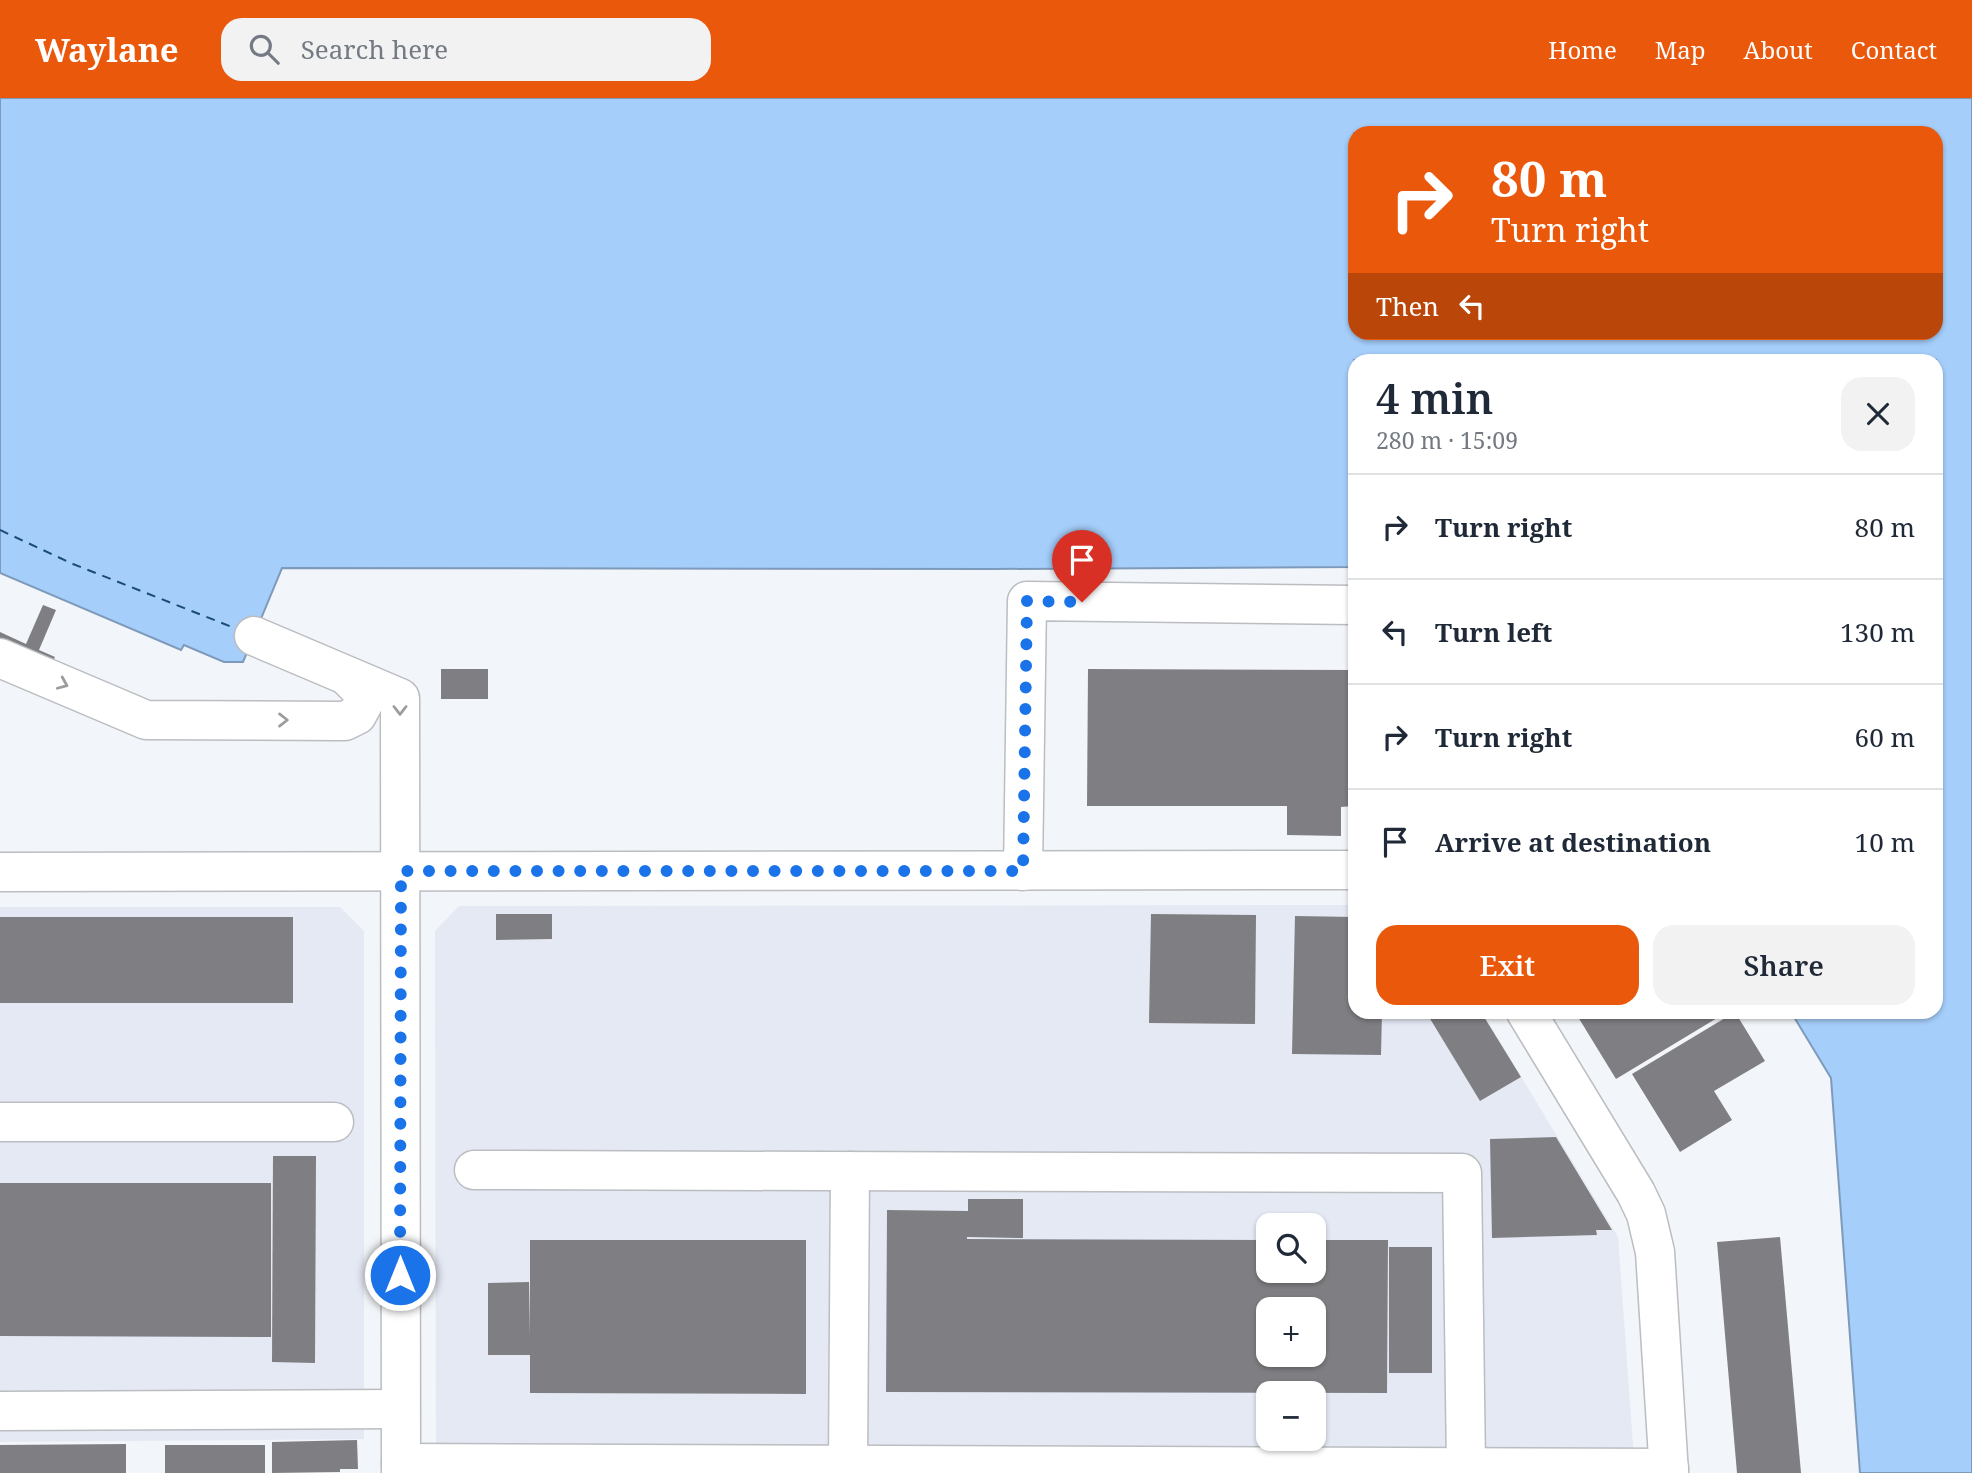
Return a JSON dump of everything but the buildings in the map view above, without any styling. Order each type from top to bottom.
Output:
[{"type":"street","points":[[1023,871],[1027,601],[1348,605]]},
{"type":"street","points":[[254,636],[400,698],[401,1468],[848,1465],[1669,1471],[1655,1252],[1646,1214],[1636,1193],[1530,1019]]},
{"type":"street","points":[[0,658],[146,720],[345,720],[357,715],[364,702],[361,690],[348,677]]},
{"type":"street","points":[[0,872],[1348,870]]},
{"type":"street","points":[[0,1122],[334,1122]]},
{"type":"street","points":[[474,1170],[1462,1173],[1466,1468]]},
{"type":"street","points":[[848,1465],[850,1171]]},
{"type":"street","points":[[0,1411],[400,1409]]},
{"type":"shaded area","points":[[1348,905],[1348,1019],[1486,1019],[1618,1237],[1635,1473],[436,1473],[435,931],[459,906]]},
{"type":"shaded area","points":[[0,907],[340,907],[364,931],[364,1439],[0,1442]]},
{"type":"water","points":[[0,98],[1972,98],[1972,1473],[1860,1473],[1831,1078],[1795,1019],[1943,1019],[1943,354],[1348,354],[1348,567],[282,568],[243,662],[224,662],[184,645],[181,650],[0,573]]},
{"type":"ferry route","points":[[0,530],[73,564],[237,629]]},
{"type":"route","points":[[400,1275],[401,871],[1023,871],[1027,601],[1082,602]]}]
